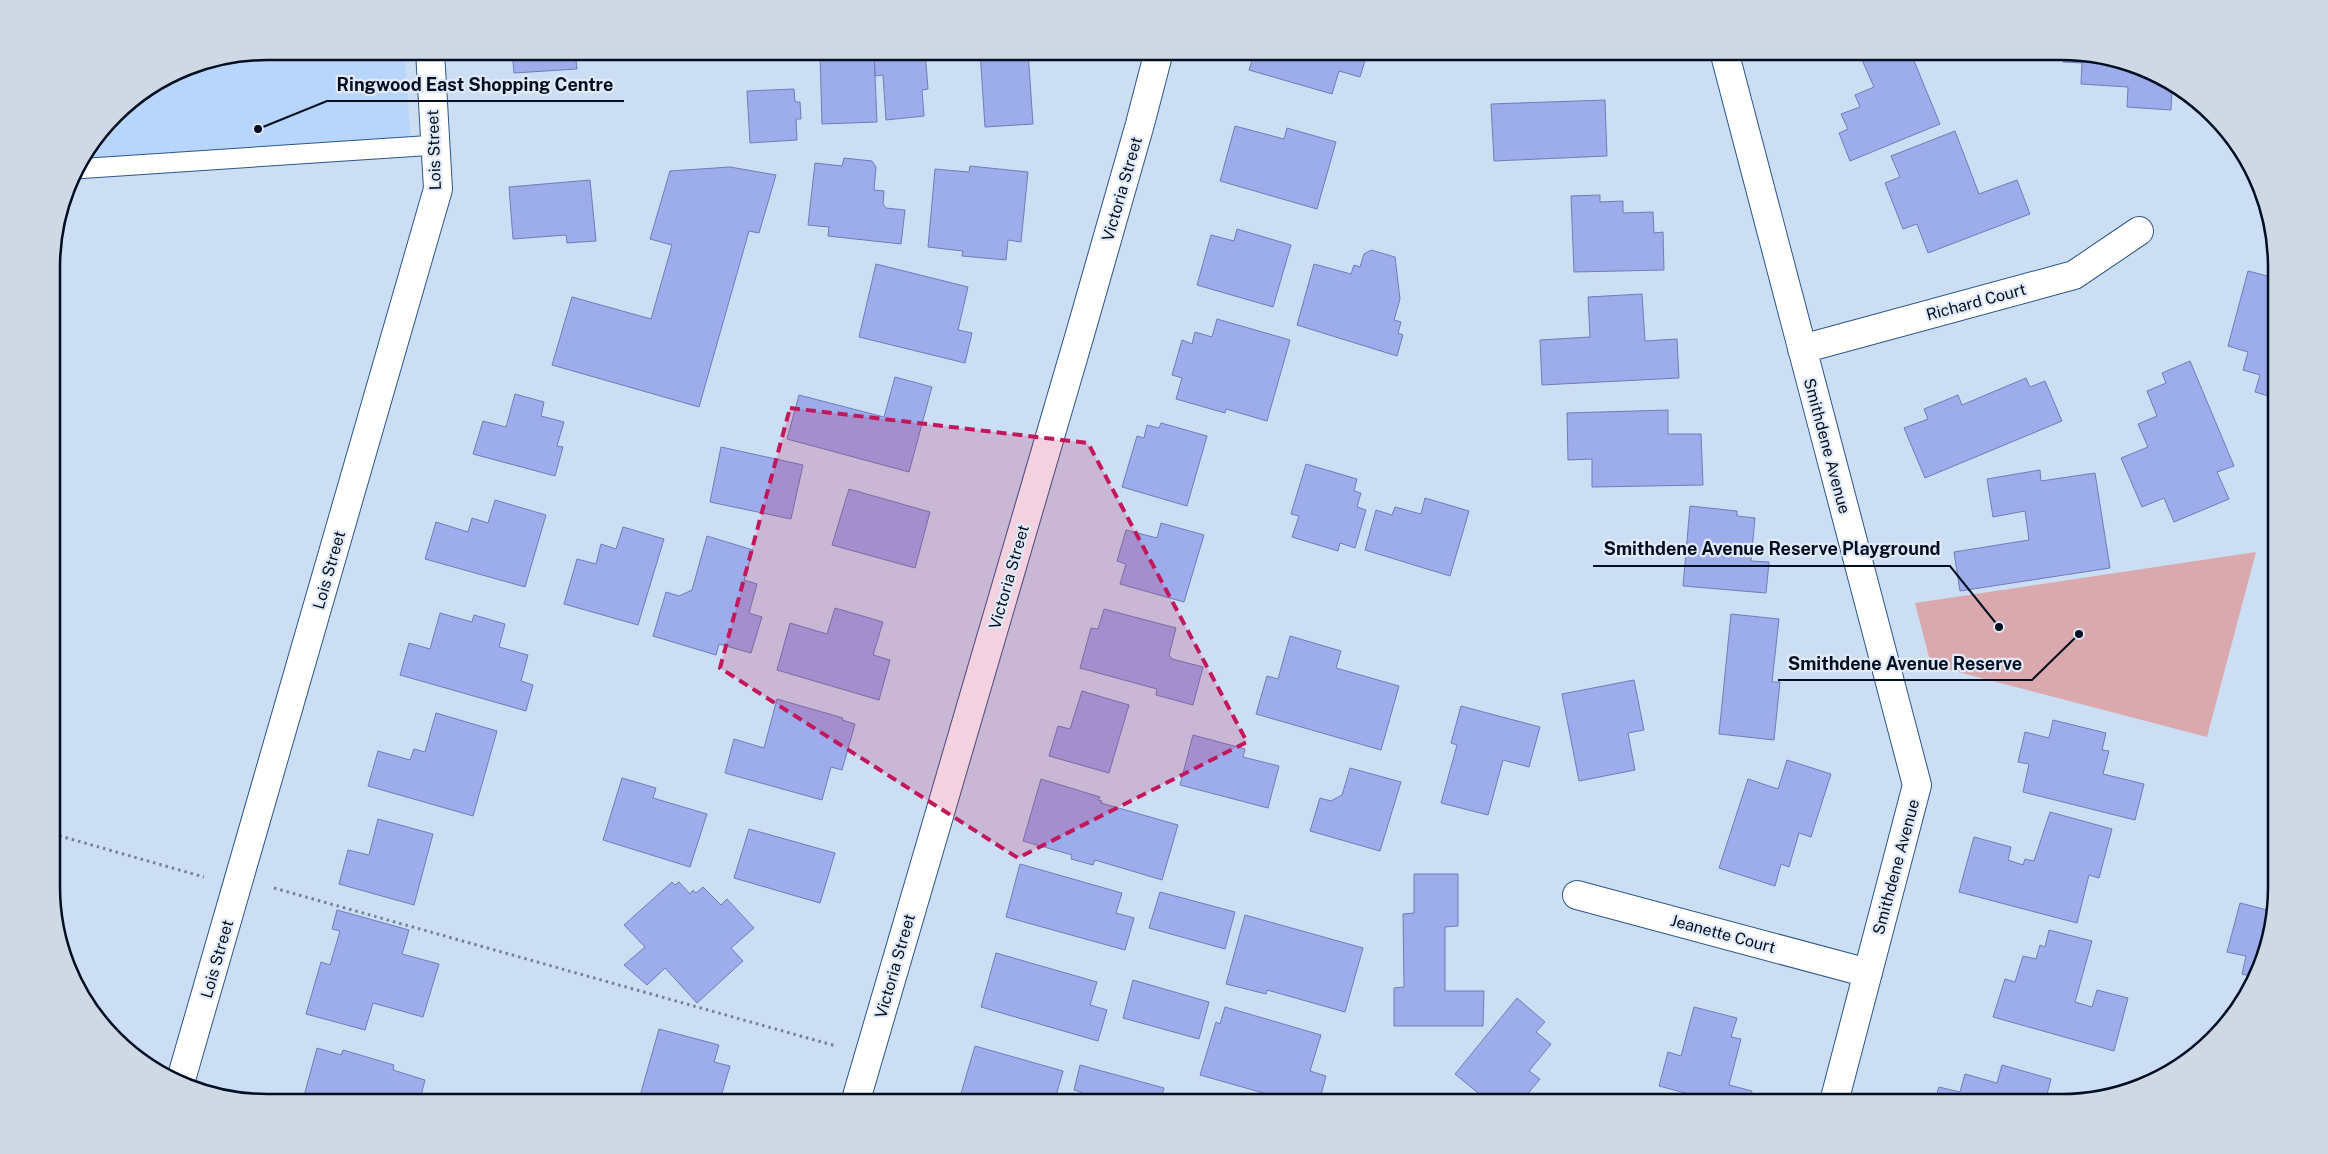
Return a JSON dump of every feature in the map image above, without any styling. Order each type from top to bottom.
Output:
[{"type":"street","name":"Lois Street","points":[[182,1076],[438,189],[431,60]]},
{"type":"street","name":"Victoria Street","points":[[858,1094],[1083,325],[1157,60]]},
{"type":"street","name":"Smithdene Avenue","points":[[1726,60],[1917,786],[1836,1094]]},
{"type":"street","name":"Richard Court","points":[[1802,349],[2074,275],[2139,231]]},
{"type":"street","name":"Jeanette Court","points":[[1577,895],[1868,973]]},
{"type":"lane","points":[[85,168],[436,145]]},
{"type":"path","points":[[60,836],[238,886],[276,888],[869,1055]]},
{"type":"highlighted area","points":[[790,408],[1088,443],[1247,742],[1018,858],[720,668]]},
{"type":"shaded area","points":[[253,60],[405,60],[412,154],[83,171],[111,130],[130,111],[152,95],[175,81],[200,71],[226,64]]},
{"type":"shaded area","points":[[2256,552],[2207,737],[1931,665],[1915,603]]},
{"type":"building","points":[[513,60],[576,60],[577,69],[514,73]]},
{"type":"building","points":[[820,60],[874,60],[877,122],[822,124]]},
{"type":"building","points":[[874,60],[926,60],[928,89],[922,90],[924,116],[886,120],[883,75],[875,76]]},
{"type":"building","points":[[981,60],[1029,60],[1033,124],[985,127]]},
{"type":"building","points":[[1252,60],[1365,60],[1360,77],[1339,71],[1332,94],[1249,70]]},
{"type":"building","points":[[1862,60],[1914,60],[1940,124],[1850,161],[1839,133],[1848,129],[1841,114],[1860,107],[1855,95],[1874,87]]},
{"type":"building","points":[[2063,60],[2075,60],[2102,64],[2128,71],[2153,81],[2172,92],[2171,110],[2127,107],[2128,87],[2081,84],[2082,63],[2063,62]]},
{"type":"building","points":[[794,89],[795,102],[800,102],[801,119],[796,119],[797,140],[750,143],[747,91]]},
{"type":"building","points":[[1605,100],[1607,156],[1494,161],[1491,104]]},
{"type":"building","points":[[1235,126],[1284,139],[1287,128],[1336,142],[1317,209],[1220,181]]},
{"type":"building","points":[[1955,131],[1979,194],[2017,180],[2030,214],[1928,253],[1917,224],[1903,229],[1885,183],[1900,177],[1891,156]]},
{"type":"building","points":[[844,158],[872,161],[876,167],[874,190],[884,191],[883,204],[886,208],[905,210],[901,244],[828,236],[829,227],[808,225],[815,163],[842,166]]},
{"type":"building","points":[[970,166],[1028,172],[1021,242],[1008,240],[1006,260],[962,256],[963,251],[928,247],[935,169],[969,172]]},
{"type":"building","points":[[730,167],[776,175],[759,233],[749,231],[699,407],[552,365],[572,297],[651,319],[672,245],[650,239],[670,171]]},
{"type":"building","points":[[590,180],[596,241],[567,243],[566,235],[513,239],[509,187]]},
{"type":"building","points":[[1600,195],[1600,202],[1623,201],[1623,213],[1653,212],[1654,233],[1663,232],[1664,270],[1574,272],[1571,196]]},
{"type":"building","points":[[1237,229],[1291,245],[1273,307],[1197,285],[1211,235],[1234,241]]},
{"type":"building","points":[[1371,250],[1395,257],[1400,299],[1394,320],[1401,322],[1398,333],[1403,335],[1397,356],[1297,325],[1314,264],[1351,274],[1354,265],[1360,267],[1364,254]]},
{"type":"building","points":[[876,264],[968,287],[958,330],[972,333],[965,363],[859,337]]},
{"type":"building","points":[[2248,271],[2268,276],[2268,396],[2255,392],[2260,375],[2243,370],[2248,352],[2228,346]]},
{"type":"building","points":[[1642,294],[1645,341],[1677,339],[1679,378],[1542,385],[1540,340],[1590,337],[1588,297]]},
{"type":"building","points":[[1217,319],[1290,340],[1267,421],[1226,409],[1225,413],[1176,399],[1182,378],[1172,375],[1182,340],[1192,344],[1195,332],[1212,337]]},
{"type":"building","points":[[2190,361],[2234,466],[2217,472],[2229,499],[2174,522],[2164,498],[2142,507],[2121,458],[2148,447],[2138,424],[2157,416],[2147,391],[2166,383],[2162,373]]},
{"type":"building","points":[[895,377],[932,387],[909,472],[787,439],[799,395],[884,417]]},
{"type":"building","points":[[2026,378],[2030,387],[2045,381],[2062,421],[1925,478],[1904,428],[1928,419],[1924,409],[1958,395],[1962,405]]},
{"type":"building","points":[[515,394],[544,402],[541,416],[564,422],[557,446],[563,447],[555,476],[473,454],[483,421],[506,427]]},
{"type":"building","points":[[1668,410],[1668,434],[1701,434],[1703,485],[1592,487],[1592,459],[1568,460],[1567,413]]},
{"type":"building","points":[[1161,423],[1207,436],[1187,506],[1122,487],[1137,436],[1144,438],[1147,425],[1159,428]]},
{"type":"building","points":[[721,447],[803,465],[791,519],[710,502]]},
{"type":"building","points":[[1306,464],[1357,479],[1354,491],[1361,493],[1357,507],[1366,510],[1355,548],[1340,543],[1338,551],[1292,537],[1299,516],[1291,514]]},
{"type":"building","points":[[2040,470],[2041,481],[2095,473],[2110,568],[1960,591],[1954,552],[2029,540],[2025,511],[1993,517],[1987,479]]},
{"type":"building","points":[[849,489],[930,512],[915,568],[832,545]]},
{"type":"building","points":[[1425,498],[1469,511],[1450,576],[1365,550],[1376,510],[1392,515],[1395,507],[1421,514]]},
{"type":"building","points":[[495,500],[546,515],[525,587],[425,559],[436,522],[468,532],[472,518],[488,523]]},
{"type":"building","points":[[1690,506],[1737,511],[1737,516],[1755,518],[1751,561],[1769,562],[1766,593],[1683,586]]},
{"type":"building","points":[[1161,523],[1204,535],[1184,602],[1120,584],[1126,564],[1117,561],[1126,530],[1157,538]]},
{"type":"building","points":[[623,527],[664,539],[638,625],[564,604],[577,559],[596,564],[601,544],[616,549]]},
{"type":"building","points":[[707,536],[753,550],[744,580],[757,584],[749,613],[762,617],[751,653],[719,644],[716,655],[653,636],[666,592],[679,596],[692,590]]},
{"type":"building","points":[[835,608],[883,622],[873,655],[890,660],[879,700],[777,670],[790,623],[827,634]]},
{"type":"building","points":[[1104,609],[1176,628],[1169,655],[1172,659],[1203,667],[1193,705],[1156,695],[1157,689],[1080,668],[1091,628],[1098,629]]},
{"type":"building","points":[[440,613],[472,622],[474,615],[505,624],[499,647],[528,655],[521,681],[533,685],[526,711],[400,675],[409,643],[430,649]]},
{"type":"building","points":[[1731,614],[1779,619],[1772,682],[1780,682],[1774,740],[1719,734]]},
{"type":"building","points":[[1290,636],[1341,651],[1336,668],[1399,686],[1381,750],[1256,714],[1267,676],[1278,679]]},
{"type":"building","points":[[1634,680],[1644,730],[1628,733],[1635,770],[1579,781],[1562,694]]},
{"type":"building","points":[[1082,691],[1129,705],[1109,773],[1049,756],[1058,726],[1070,729]]},
{"type":"building","points":[[777,699],[843,718],[842,720],[855,724],[842,770],[831,767],[822,800],[725,773],[734,739],[764,748]]},
{"type":"building","points":[[1461,706],[1540,727],[1529,767],[1503,760],[1488,815],[1441,803],[1457,745],[1451,743]]},
{"type":"building","points":[[436,713],[497,731],[473,816],[368,786],[378,751],[410,760],[414,749],[425,752]]},
{"type":"building","points":[[2053,720],[2106,733],[2102,750],[2109,751],[2103,774],[2144,784],[2135,820],[2023,792],[2029,764],[2018,762],[2025,732],[2049,738]]},
{"type":"building","points":[[1193,735],[1245,749],[1243,757],[1279,766],[1268,808],[1180,785]]},
{"type":"building","points":[[1787,760],[1831,774],[1811,837],[1799,833],[1789,867],[1781,864],[1775,886],[1719,868],[1748,779],[1778,789]]},
{"type":"building","points":[[1350,768],[1401,782],[1380,851],[1310,831],[1320,798],[1331,801],[1342,795]]},
{"type":"building","points":[[622,778],[656,788],[653,798],[707,814],[690,867],[603,840]]},
{"type":"building","points":[[1041,779],[1100,797],[1098,800],[1102,801],[1101,803],[1178,825],[1162,880],[1095,860],[1093,865],[1071,859],[1072,855],[1023,841]]},
{"type":"building","points":[[2050,812],[2112,829],[2099,878],[2089,875],[2077,923],[1959,892],[1974,837],[2011,847],[2008,860],[2023,865],[2025,859],[2034,861]]},
{"type":"building","points":[[378,819],[433,834],[414,905],[339,884],[348,850],[369,855]]},
{"type":"building","points":[[749,829],[835,853],[820,903],[734,878]]},
{"type":"building","points":[[1020,864],[1122,893],[1116,913],[1134,918],[1125,950],[1006,917]]},
{"type":"building","points":[[1414,874],[1458,874],[1458,926],[1445,927],[1445,991],[1484,991],[1483,1026],[1394,1026],[1394,988],[1404,987],[1403,914],[1414,913]]},
{"type":"building","points":[[672,882],[675,885],[679,882],[690,894],[693,890],[696,893],[703,887],[721,905],[727,899],[754,928],[731,948],[743,961],[697,1003],[665,968],[647,985],[624,965],[645,947],[624,925]]},
{"type":"building","points":[[1160,892],[1235,912],[1225,949],[1149,928]]},
{"type":"building","points":[[2240,903],[2267,910],[2261,941],[2248,976],[2242,974],[2246,956],[2227,952]]},
{"type":"building","points":[[337,910],[409,930],[402,954],[439,964],[423,1017],[373,1003],[365,1030],[306,1014],[321,962],[330,965],[340,931],[332,929]]},
{"type":"building","points":[[1245,915],[1363,948],[1345,1012],[1267,990],[1266,994],[1226,984]]},
{"type":"building","points":[[2049,930],[2092,941],[2075,1002],[2092,1007],[2097,990],[2128,998],[2114,1051],[1993,1017],[2005,979],[2015,982],[2023,956],[2036,959],[2040,945],[2045,947]]},
{"type":"building","points":[[996,953],[1097,982],[1090,1005],[1107,1010],[1098,1041],[981,1007]]},
{"type":"building","points":[[1133,980],[1209,1002],[1199,1039],[1123,1018]]},
{"type":"building","points":[[1517,998],[1545,1022],[1536,1032],[1551,1044],[1529,1071],[1540,1079],[1528,1094],[1479,1094],[1455,1074]]},
{"type":"building","points":[[1225,1007],[1321,1035],[1310,1071],[1326,1076],[1321,1094],[1267,1094],[1200,1075],[1216,1022],[1220,1024]]},
{"type":"building","points":[[1694,1007],[1737,1018],[1731,1037],[1741,1039],[1729,1085],[1752,1091],[1751,1094],[1689,1094],[1659,1086],[1668,1052],[1681,1056]]},
{"type":"building","points":[[659,1029],[719,1045],[714,1062],[730,1066],[722,1094],[641,1094]]},
{"type":"building","points":[[975,1046],[1063,1071],[1057,1094],[961,1094]]},
{"type":"building","points":[[317,1048],[341,1055],[343,1050],[394,1065],[393,1070],[425,1080],[421,1094],[304,1094]]},
{"type":"building","points":[[1080,1065],[1164,1088],[1162,1094],[1080,1094],[1081,1092],[1074,1090]]},
{"type":"building","points":[[2002,1065],[2051,1079],[2047,1094],[1937,1094],[1939,1087],[1960,1092],[1965,1074],[1997,1083]]},
{"type":"place","name":"Ringwood East Shopping Centre","points":[[258,129]]},
{"type":"place","name":"Smithdene Avenue Reserve Playground","points":[[1999,627]]},
{"type":"place","name":"Smithdene Avenue Reserve","points":[[2079,634]]}]
